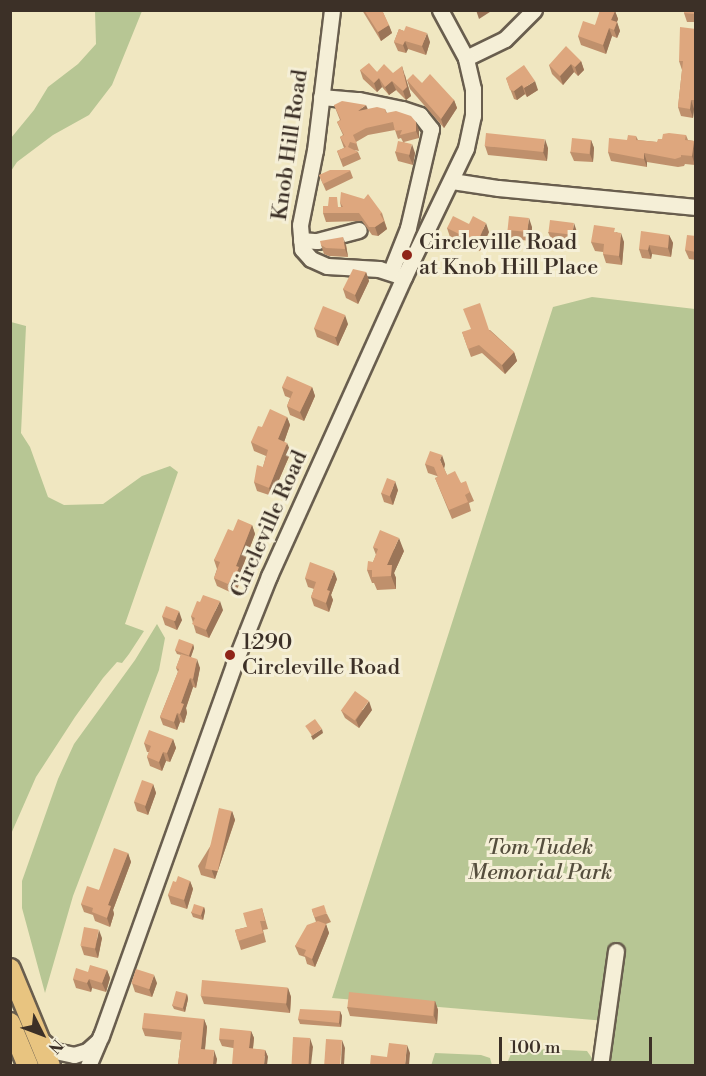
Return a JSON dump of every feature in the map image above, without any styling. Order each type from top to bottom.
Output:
[{"type":"main road","points":[[10,969],[50,1065]]},
{"type":"main road","points":[[10,1023],[28,1065]]},
{"type":"street","name":"Knob Hill Road","points":[[332,10],[315,150],[300,225],[302,249],[307,256],[327,266],[397,274]]},
{"type":"street","name":"Circleville Road","points":[[88,1065],[101,1036],[234,664],[269,576],[397,274],[452,181],[466,147],[473,116],[473,89],[466,58],[440,10]]},
{"type":"street","points":[[466,58],[505,39],[534,10]]},
{"type":"street","points":[[321,97],[359,100],[402,109],[425,119],[431,129],[397,274]]},
{"type":"street","points":[[452,181],[498,188],[696,207]]},
{"type":"street","points":[[301,240],[317,241],[359,230]]},
{"type":"street","points":[[600,1065],[616,951]]},
{"type":"street","points":[[38,1037],[55,1051],[74,1055],[87,1051],[101,1036]]},
{"type":"green space","points":[[95,11],[142,11],[112,85],[89,115],[53,135],[17,162],[11,171],[11,138],[34,110],[48,87],[78,64],[96,44]]},
{"type":"green space","name":"Tom Tudek Memorial Park","points":[[592,297],[695,309],[695,1065],[600,1065],[606,1021],[332,998],[553,307]]},
{"type":"green space","points":[[11,322],[26,326],[21,433],[30,447],[48,497],[64,505],[103,504],[142,476],[170,466],[178,472],[125,624],[144,631],[122,663],[117,662],[103,678],[75,717],[36,777],[11,834]]},
{"type":"green space","points":[[157,624],[165,638],[159,670],[73,896],[45,993],[22,908],[22,881],[58,779],[74,744],[135,660]]},
{"type":"green space","points":[[546,1049],[587,1051],[594,1061],[593,1066],[509,1066],[508,1061],[511,1054]]},
{"type":"green space","points":[[435,1053],[481,1055],[490,1058],[492,1065],[431,1066]]},
{"type":"building","points":[[364,10],[382,10],[389,25],[378,32]]},
{"type":"building","points":[[600,10],[615,11],[611,20],[617,22],[614,30],[609,28],[603,45],[578,36],[583,21],[595,25]]},
{"type":"building","points":[[684,10],[696,10],[696,14],[684,13]]},
{"type":"building","points":[[406,26],[427,33],[422,46],[405,41],[403,45],[394,42],[399,29],[404,31]]},
{"type":"building","points":[[680,27],[696,29],[695,100],[691,100],[690,109],[678,107],[683,61],[679,61]]},
{"type":"building","points":[[566,46],[581,61],[575,67],[571,64],[560,76],[549,65]]},
{"type":"building","points":[[369,63],[377,72],[384,64],[393,73],[402,66],[407,87],[403,91],[392,81],[385,87],[379,78],[374,83],[360,70]]},
{"type":"building","points":[[524,65],[535,81],[524,88],[522,85],[514,91],[510,90],[506,78]]},
{"type":"building","points":[[413,74],[422,83],[430,74],[454,100],[441,119],[407,80]]},
{"type":"building","points":[[342,101],[366,105],[358,111],[377,107],[385,109],[386,113],[396,111],[411,116],[416,122],[416,131],[400,135],[402,130],[395,131],[393,122],[366,128],[353,135],[357,144],[350,142],[348,147],[358,152],[341,159],[337,151],[346,147],[340,137],[344,135],[337,122],[341,120],[334,105]]},
{"type":"building","points":[[486,133],[545,139],[543,152],[485,146]]},
{"type":"building","points":[[663,134],[686,135],[685,140],[694,141],[692,156],[681,155],[675,159],[644,153],[644,159],[608,152],[609,138],[627,140],[628,135],[636,136],[636,140],[657,142],[658,139],[662,139]]},
{"type":"building","points":[[572,138],[591,140],[589,154],[571,152]]},
{"type":"building","points":[[398,141],[412,144],[409,155],[396,152]]},
{"type":"building","points":[[330,170],[350,171],[323,184],[319,175]]},
{"type":"building","points":[[341,192],[364,199],[368,194],[382,213],[380,214],[384,221],[375,227],[369,227],[359,213],[323,213],[323,206],[328,206],[329,197],[337,197],[338,207],[343,207],[340,202]]},
{"type":"building","points":[[453,216],[469,224],[473,216],[486,223],[477,243],[447,228]]},
{"type":"building","points":[[509,216],[529,218],[527,232],[508,230]]},
{"type":"building","points":[[550,220],[574,223],[572,235],[549,232]]},
{"type":"building","points":[[594,225],[615,228],[614,232],[621,233],[619,256],[603,254],[604,244],[591,242]]},
{"type":"building","points":[[641,231],[669,235],[668,248],[649,245],[648,250],[639,249]]},
{"type":"building","points":[[687,235],[696,236],[696,252],[685,250]]},
{"type":"building","points":[[343,237],[345,249],[326,248],[321,245],[320,241]]},
{"type":"building","points":[[353,269],[366,272],[355,295],[343,289]]},
{"type":"building","points":[[480,303],[489,330],[514,352],[502,365],[479,345],[468,349],[462,332],[471,329],[463,309]]},
{"type":"building","points":[[323,306],[345,315],[336,337],[314,328]]},
{"type":"building","points":[[287,376],[312,387],[300,412],[287,406],[293,392],[282,387]]},
{"type":"building","points":[[270,409],[287,417],[278,439],[287,443],[269,488],[254,482],[257,465],[263,467],[268,450],[251,442],[258,426],[262,427]]},
{"type":"building","points":[[430,451],[442,455],[440,460],[447,475],[455,471],[461,483],[466,481],[470,492],[465,495],[468,502],[449,510],[435,478],[438,477],[434,467],[425,464]]},
{"type":"building","points":[[387,478],[395,481],[390,496],[381,493]]},
{"type":"building","points":[[238,519],[252,525],[236,566],[239,567],[234,580],[231,579],[228,584],[214,578],[220,562],[214,560],[228,529],[233,531]]},
{"type":"building","points":[[380,530],[399,538],[387,565],[392,565],[391,576],[372,577],[372,570],[367,570],[368,561],[373,562],[378,549],[373,547]]},
{"type":"building","points":[[310,562],[334,571],[327,590],[330,591],[326,603],[311,597],[316,582],[305,578]]},
{"type":"building","points":[[203,595],[220,601],[206,630],[192,624],[195,618],[191,616],[197,601],[200,602]]},
{"type":"building","points":[[166,606],[179,611],[175,621],[162,616]]},
{"type":"building","points":[[179,639],[193,644],[189,655],[175,650]]},
{"type":"building","points":[[181,654],[197,659],[193,679],[190,678],[181,703],[184,704],[174,722],[160,717],[179,669],[176,668]]},
{"type":"building","points":[[355,691],[369,701],[355,720],[341,710]]},
{"type":"building","points":[[315,719],[322,729],[312,736],[305,726]]},
{"type":"building","points":[[149,730],[173,739],[167,753],[163,752],[159,762],[147,757],[151,746],[144,743]]},
{"type":"building","points":[[142,780],[153,784],[145,806],[134,802]]},
{"type":"building","points":[[219,808],[232,811],[218,871],[205,868]]},
{"type":"building","points":[[114,848],[128,853],[108,905],[111,906],[107,918],[92,912],[93,908],[81,904],[87,886],[99,890]]},
{"type":"building","points":[[178,876],[190,881],[184,900],[168,895],[173,881],[176,882]]},
{"type":"building","points":[[194,904],[204,907],[201,916],[191,913]]},
{"type":"building","points":[[324,905],[327,914],[314,918],[312,909]]},
{"type":"building","points":[[262,908],[265,921],[260,921],[263,933],[238,941],[235,930],[247,927],[243,913]]},
{"type":"building","points":[[318,921],[326,924],[312,959],[304,955],[306,950],[295,946],[307,925]]},
{"type":"building","points":[[84,927],[99,930],[95,949],[80,946]]},
{"type":"building","points":[[90,965],[107,970],[102,983],[89,979],[87,983],[73,979],[76,968],[88,972]]},
{"type":"building","points":[[136,969],[154,975],[149,989],[131,983]]},
{"type":"building","points":[[202,980],[288,987],[286,1003],[201,996]]},
{"type":"building","points":[[176,991],[187,994],[183,1008],[172,1005]]},
{"type":"building","points":[[349,992],[435,1001],[433,1016],[347,1007]]},
{"type":"building","points":[[300,1009],[340,1011],[339,1023],[298,1019]]},
{"type":"building","points":[[144,1013],[204,1019],[201,1049],[214,1050],[213,1065],[178,1065],[182,1032],[142,1028]]},
{"type":"building","points":[[220,1028],[251,1031],[249,1048],[265,1050],[264,1065],[232,1065],[234,1040],[219,1039]]},
{"type":"building","points":[[293,1037],[310,1038],[309,1066],[292,1065]]},
{"type":"building","points":[[326,1039],[342,1040],[340,1066],[324,1065]]},
{"type":"building","points":[[389,1043],[407,1045],[405,1065],[370,1065],[371,1055],[387,1057]]},
{"type":"place","name":"Circleville Road at Knob Hill Place","points":[[407,255]]},
{"type":"place","name":"1290 Circleville Road","points":[[230,655]]}]
